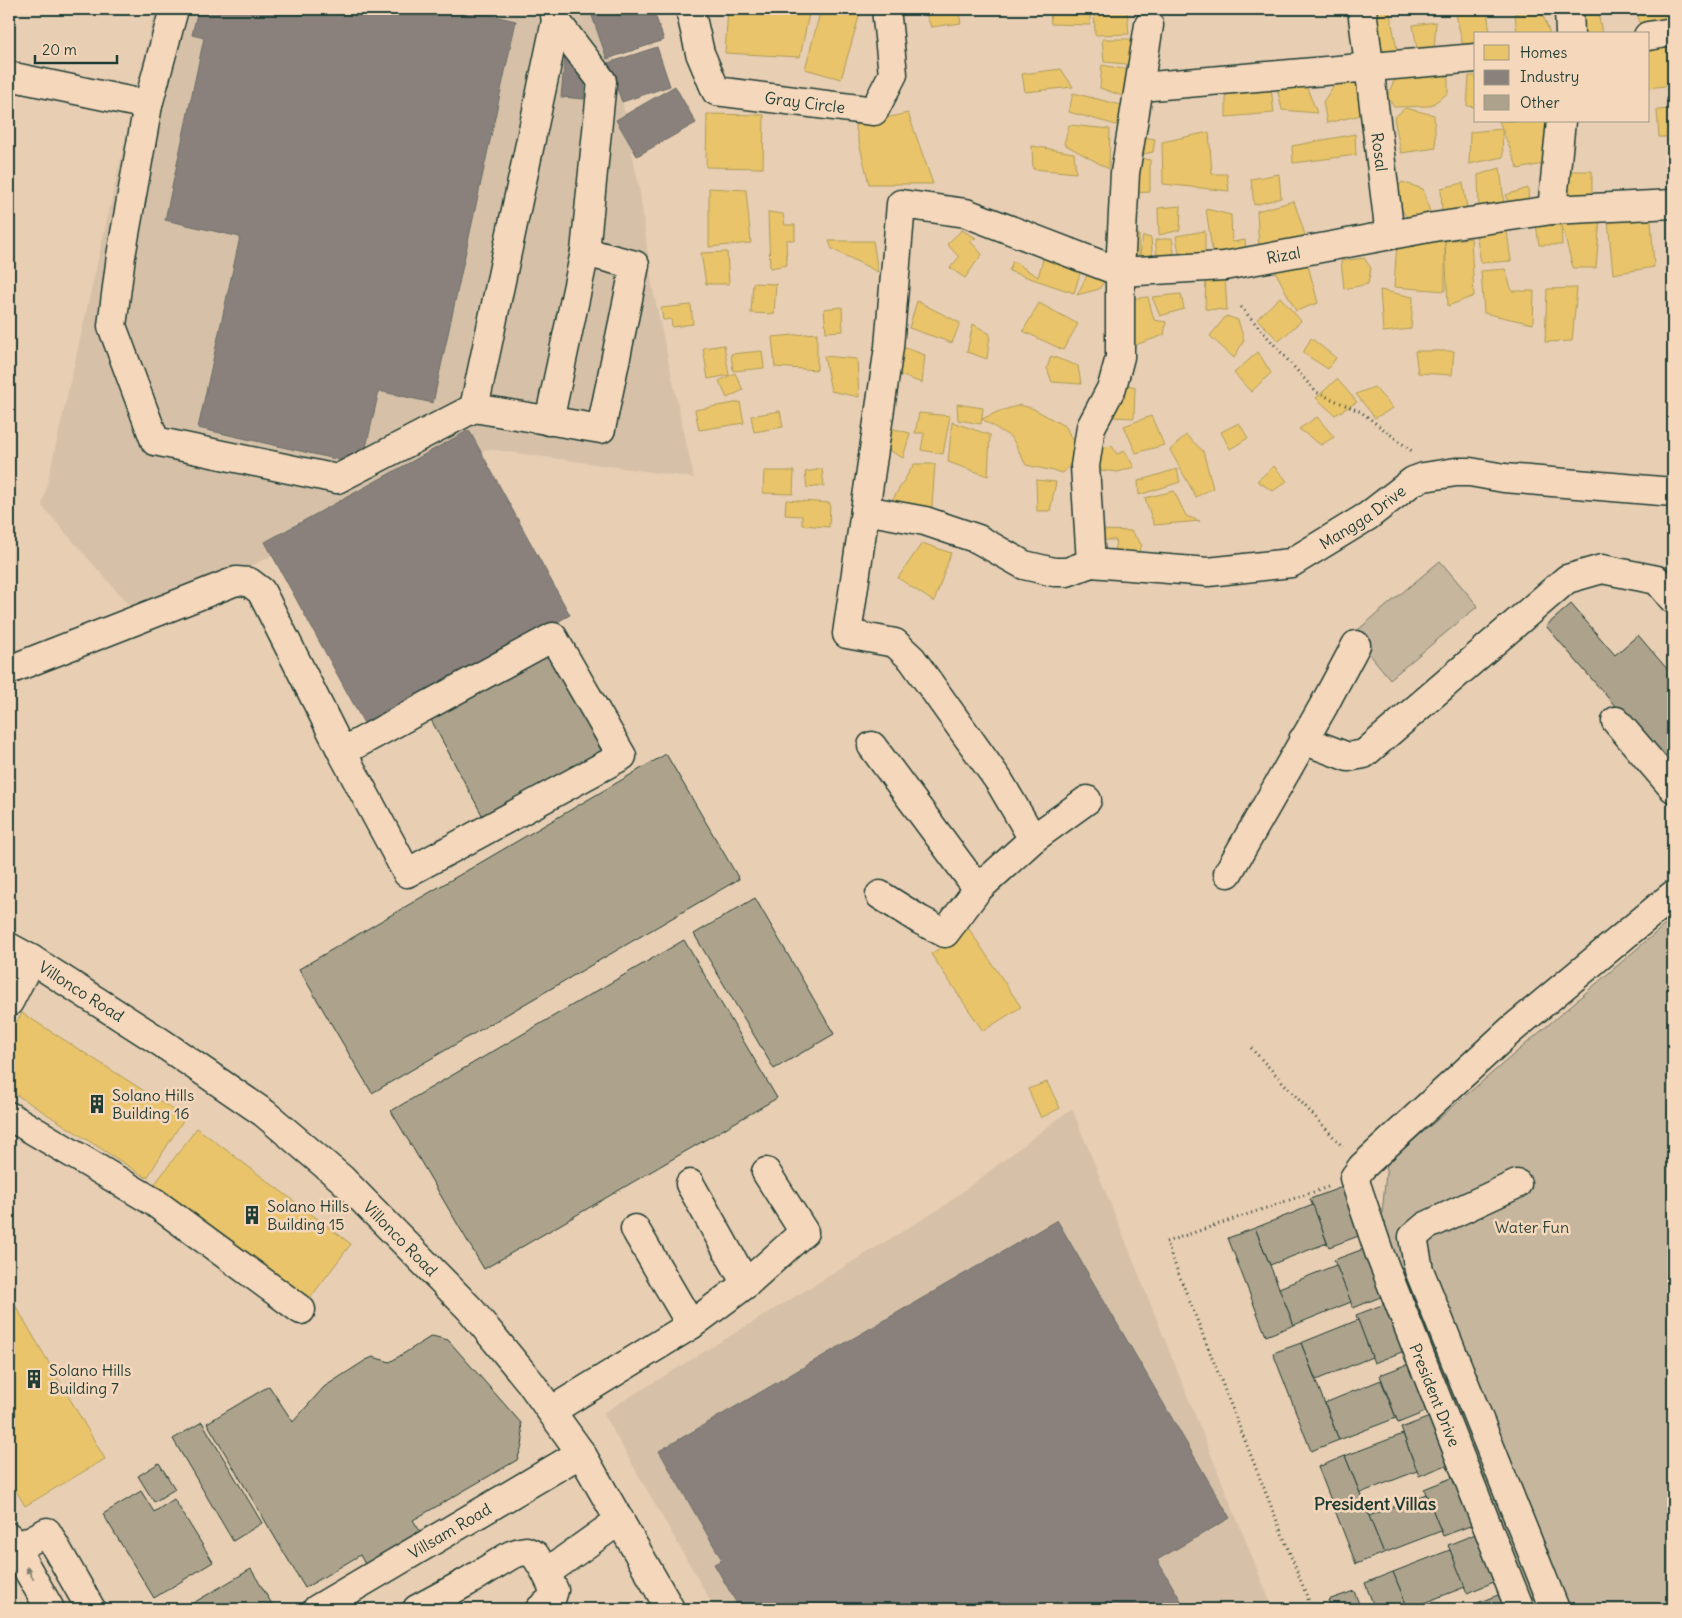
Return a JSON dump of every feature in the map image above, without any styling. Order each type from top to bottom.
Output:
[{"type":"street","points":[[174,9],[148,105],[121,256],[112,326],[155,441],[337,479],[474,408],[601,429],[635,264],[584,252]]},
{"type":"street","name":"Gray Circle","points":[[690,9],[700,53],[716,91],[874,111],[893,74],[886,9]]},
{"type":"street","name":"Rosal","points":[[1362,9],[1390,235]]},
{"type":"street","points":[[1569,9],[1570,32]]},
{"type":"street","points":[[474,408],[555,15]]},
{"type":"street","points":[[548,420],[584,252],[602,81],[555,15]]},
{"type":"street","points":[[1091,563],[1085,466],[1091,427],[1112,387],[1120,357],[1120,272],[1125,173],[1149,25]]},
{"type":"street","points":[[1650,36],[1673,32]]},
{"type":"street","points":[[1140,87],[1474,58]]},
{"type":"street","points":[[9,76],[148,105]]},
{"type":"street","points":[[1552,210],[1561,122]]},
{"type":"street","name":"Rizal","points":[[865,510],[889,347],[901,204],[966,213],[1120,272],[1224,266],[1434,227],[1552,210],[1673,204]]},
{"type":"street","name":"Mangga Drive","points":[[865,510],[925,521],[978,539],[1024,565],[1054,572],[1067,572],[1091,563],[1208,572],[1291,563],[1368,516],[1413,481],[1424,477],[1470,472],[1504,478],[1673,492]]},
{"type":"street","points":[[865,510],[847,634],[895,643],[912,659],[999,781],[1034,839]]},
{"type":"street","points":[[1304,740],[1348,757],[1364,754],[1567,579],[1602,569],[1657,580],[1673,599]]},
{"type":"street","points":[[9,670],[236,581],[249,582],[261,591],[342,752],[406,873],[622,756],[552,637],[342,752]]},
{"type":"street","points":[[1228,873],[1356,645]]},
{"type":"street","points":[[1616,722],[1673,788]]},
{"type":"street","points":[[872,746],[978,889]]},
{"type":"street","points":[[880,895],[945,933],[978,889],[1034,839],[1087,800]]},
{"type":"street","points":[[1358,1173],[1511,1030],[1673,895]]},
{"type":"street","points":[[9,1002],[20,953]]},
{"type":"street","name":"Villonco Road","points":[[20,953],[162,1043],[264,1113],[342,1179],[470,1309],[530,1382],[582,1453],[670,1609]]},
{"type":"street","points":[[9,1116],[154,1202],[302,1310]]},
{"type":"street","points":[[551,1411],[690,1325],[746,1284],[804,1232],[766,1172]]},
{"type":"street","name":"President Drive","points":[[1358,1173],[1380,1255],[1520,1609]]},
{"type":"street","points":[[690,1184],[746,1284]]},
{"type":"street","points":[[1517,1184],[1426,1226],[1413,1237],[1419,1270],[1555,1609]]},
{"type":"street","points":[[635,1229],[690,1325]]},
{"type":"street","name":"Villsam Road","points":[[317,1609],[582,1453]]},
{"type":"street","points":[[546,1573],[620,1520]]},
{"type":"street","points":[[50,1609],[12,1542],[47,1532],[91,1609]]},
{"type":"street","points":[[417,1609],[516,1553],[526,1551],[534,1554],[546,1573],[554,1593],[551,1600],[540,1609]]},
{"type":"path","points":[[1241,307],[1316,392],[1361,412],[1440,475]]},
{"type":"path","points":[[1251,1048],[1358,1173],[1166,1242],[1312,1609]]},
{"type":"shaded area","points":[[155,9],[605,9],[640,193],[652,285],[694,478],[487,449],[142,620],[42,506]]},
{"type":"shaded area","points":[[1072,1108],[1273,1609],[715,1609],[603,1413],[941,1208]]},
{"type":"green space","points":[[1440,561],[1478,606],[1390,679],[1353,634]]},
{"type":"green space","name":"Water Fun","points":[[1673,918],[1673,1609],[1532,1609],[1389,1251],[1382,1214],[1387,1163]]},
{"type":"building: Homes","points":[[728,9],[810,9],[800,57],[725,53]]},
{"type":"building: Homes","points":[[821,9],[861,10],[841,79],[805,69]]},
{"type":"building: Homes","points":[[924,9],[958,9],[961,23],[931,27]]},
{"type":"building: Homes","points":[[1050,9],[1090,9],[1090,25],[1051,24]]},
{"type":"building: Homes","points":[[1094,9],[1127,9],[1129,34],[1095,35]]},
{"type":"building: Homes","points":[[1316,9],[1316,13],[1272,10]]},
{"type":"building: Homes","points":[[1368,9],[1389,9],[1399,59],[1374,62]]},
{"type":"building: Homes","points":[[1636,9],[1673,9],[1673,24],[1642,31]]},
{"type":"building: Homes","points":[[1487,10],[1490,32],[1474,32],[1474,50],[1464,51],[1456,14]]},
{"type":"building: Homes","points":[[1541,10],[1549,32],[1517,32],[1515,13]]},
{"type":"building: Homes","points":[[1598,10],[1602,32],[1585,32],[1580,14]]},
{"type":"building: Homes","points":[[1436,22],[1434,50],[1418,55],[1413,25]]},
{"type":"building: Homes","points":[[1673,36],[1673,85],[1650,88],[1650,40]]},
{"type":"building: Homes","points":[[1102,39],[1133,39],[1137,65],[1104,62]]},
{"type":"building: Homes","points":[[1102,65],[1134,71],[1128,98],[1100,88]]},
{"type":"building: Homes","points":[[1061,69],[1073,87],[1025,92],[1022,74]]},
{"type":"building: Homes","points":[[1427,74],[1448,76],[1448,93],[1430,106],[1394,107],[1387,96],[1395,79]]},
{"type":"building: Homes","points":[[1469,76],[1474,76],[1474,107],[1467,106]]},
{"type":"building: Homes","points":[[1360,81],[1361,115],[1327,123],[1323,102],[1336,82]]},
{"type":"building: Homes","points":[[1305,83],[1317,113],[1282,110],[1277,87]]},
{"type":"building: Homes","points":[[1271,88],[1274,113],[1226,117],[1226,90]]},
{"type":"building: Homes","points":[[1073,93],[1121,105],[1120,126],[1069,112]]},
{"type":"building: Homes","points":[[1405,108],[1434,115],[1436,148],[1401,153],[1394,118]]},
{"type":"building: Homes","points":[[1673,109],[1673,137],[1659,137],[1657,110]]},
{"type":"building: Homes","points":[[908,113],[933,184],[869,184],[855,125]]},
{"type":"building: Homes","points":[[707,114],[764,115],[763,168],[706,167]]},
{"type":"building: Homes","points":[[1499,122],[1552,122],[1553,162],[1518,169]]},
{"type":"building: Homes","points":[[1069,125],[1110,129],[1109,169],[1064,144]]},
{"type":"building: Homes","points":[[1502,129],[1503,157],[1469,164],[1470,132]]},
{"type":"building: Homes","points":[[1209,132],[1212,174],[1227,174],[1229,191],[1163,184],[1162,142]]},
{"type":"building: Homes","points":[[1355,134],[1356,155],[1293,163],[1292,146]]},
{"type":"building: Homes","points":[[1137,136],[1155,139],[1153,152],[1134,156]]},
{"type":"building: Homes","points":[[1032,146],[1074,153],[1076,173],[1033,169]]},
{"type":"building: Homes","points":[[1134,156],[1150,160],[1150,192],[1131,193]]},
{"type":"building: Homes","points":[[1500,168],[1504,202],[1479,211],[1478,175]]},
{"type":"building: Homes","points":[[1558,171],[1592,171],[1592,199],[1558,200]]},
{"type":"building: Homes","points":[[1279,174],[1281,198],[1254,205],[1251,179]]},
{"type":"building: Homes","points":[[1402,182],[1423,189],[1431,216],[1410,222],[1392,195]]},
{"type":"building: Homes","points":[[1463,183],[1467,208],[1442,212],[1441,188]]},
{"type":"building: Homes","points":[[709,188],[746,190],[751,243],[709,247]]},
{"type":"building: Homes","points":[[1528,188],[1529,207],[1509,210],[1506,195]]},
{"type":"building: Homes","points":[[1294,201],[1307,241],[1259,250],[1257,211]]},
{"type":"building: Homes","points":[[1181,206],[1180,230],[1159,235],[1158,208]]},
{"type":"building: Homes","points":[[1206,209],[1231,215],[1232,242],[1245,240],[1246,250],[1213,256]]},
{"type":"building: Homes","points":[[768,212],[783,214],[785,225],[795,225],[795,240],[786,240],[787,265],[770,268]]},
{"type":"building: Homes","points":[[1600,219],[1596,268],[1573,268],[1561,222]]},
{"type":"building: Homes","points":[[1608,220],[1651,220],[1654,267],[1613,274]]},
{"type":"building: Homes","points":[[1561,222],[1562,245],[1539,245],[1536,224]]},
{"type":"building: Homes","points":[[962,230],[976,238],[970,241],[982,254],[965,278],[950,268],[959,257],[947,244]]},
{"type":"building: Homes","points":[[1205,231],[1205,256],[1180,259],[1176,236]]},
{"type":"building: Homes","points":[[1507,231],[1511,261],[1481,263],[1476,233]]},
{"type":"building: Homes","points":[[1123,234],[1139,234],[1139,260],[1121,261]]},
{"type":"building: Homes","points":[[1143,236],[1151,238],[1153,263],[1139,260]]},
{"type":"building: Homes","points":[[1445,237],[1445,291],[1394,287],[1397,242]]},
{"type":"building: Homes","points":[[1172,238],[1175,261],[1158,264],[1155,240]]},
{"type":"building: Homes","points":[[1471,238],[1474,296],[1448,306],[1445,241]]},
{"type":"building: Homes","points":[[829,241],[873,241],[878,272],[832,249]]},
{"type":"building: Homes","points":[[727,252],[729,284],[706,284],[701,253]]},
{"type":"building: Homes","points":[[1044,256],[1081,270],[1074,293],[1009,271],[1013,261],[1038,277]]},
{"type":"building: Homes","points":[[1306,258],[1318,303],[1296,311],[1274,269]]},
{"type":"building: Homes","points":[[1364,258],[1371,268],[1368,284],[1344,289],[1341,261]]},
{"type":"building: Homes","points":[[1092,266],[1109,275],[1099,289],[1077,295]]},
{"type":"building: Homes","points":[[1505,269],[1512,291],[1534,291],[1533,324],[1484,313],[1481,271]]},
{"type":"building: Homes","points":[[1206,275],[1225,276],[1227,310],[1205,309]]},
{"type":"building: Homes","points":[[753,283],[776,284],[774,314],[751,313]]},
{"type":"building: Homes","points":[[1577,288],[1572,341],[1545,342],[1547,289]]},
{"type":"building: Homes","points":[[1380,290],[1413,297],[1411,329],[1383,332]]},
{"type":"building: Homes","points":[[1181,294],[1184,309],[1160,316],[1152,297]]},
{"type":"building: Homes","points":[[1148,297],[1154,320],[1166,322],[1164,335],[1127,348],[1129,299]]},
{"type":"building: Homes","points":[[1280,297],[1301,321],[1279,341],[1257,319]]},
{"type":"building: Homes","points":[[917,301],[960,323],[952,343],[909,328]]},
{"type":"building: Homes","points":[[1039,303],[1078,324],[1063,350],[1023,331]]},
{"type":"building: Homes","points":[[691,305],[693,324],[672,327],[671,319],[663,320],[661,308]]},
{"type":"building: Homes","points":[[842,307],[843,331],[826,332],[824,309]]},
{"type":"building: Homes","points":[[1226,316],[1238,320],[1244,340],[1234,358],[1210,336]]},
{"type":"building: Homes","points":[[973,324],[990,334],[987,359],[967,352]]},
{"type":"building: Homes","points":[[817,333],[817,370],[775,367],[772,337]]},
{"type":"building: Homes","points":[[1311,338],[1336,358],[1328,369],[1303,353]]},
{"type":"building: Homes","points":[[724,345],[729,375],[708,379],[703,348]]},
{"type":"building: Homes","points":[[897,345],[925,355],[922,383],[894,373]]},
{"type":"building: Homes","points":[[762,351],[764,368],[733,371],[731,354]]},
{"type":"building: Homes","points":[[1415,351],[1454,351],[1452,375],[1418,373]]},
{"type":"building: Homes","points":[[1258,352],[1271,373],[1251,392],[1234,373]]},
{"type":"building: Homes","points":[[824,356],[857,359],[859,397],[831,391]]},
{"type":"building: Homes","points":[[1051,356],[1078,366],[1081,384],[1052,382],[1047,368]]},
{"type":"building: Homes","points":[[735,373],[743,390],[727,398],[719,381]]},
{"type":"building: Homes","points":[[1337,379],[1357,402],[1335,415],[1316,398]]},
{"type":"building: Homes","points":[[1120,382],[1135,387],[1134,418],[1113,417]]},
{"type":"building: Homes","points":[[1374,387],[1393,408],[1375,418],[1356,394]]},
{"type":"building: Homes","points":[[740,402],[744,423],[699,430],[695,410]]},
{"type":"building: Homes","points":[[957,404],[983,408],[981,424],[958,420]]},
{"type":"building: Homes","points":[[1020,405],[1034,409],[1066,427],[1079,454],[1063,473],[1026,465],[1012,438],[982,419]]},
{"type":"building: Homes","points":[[780,411],[783,427],[754,432],[751,416]]},
{"type":"building: Homes","points":[[919,413],[950,416],[943,454],[921,450],[924,433],[915,433]]},
{"type":"building: Homes","points":[[1151,416],[1164,445],[1136,453],[1124,426]]},
{"type":"building: Homes","points":[[1317,417],[1334,437],[1321,445],[1299,429]]},
{"type":"building: Homes","points":[[952,422],[990,435],[988,476],[948,462]]},
{"type":"building: Homes","points":[[1239,423],[1248,438],[1230,449],[1221,432]]},
{"type":"building: Homes","points":[[886,427],[910,433],[903,458],[880,445]]},
{"type":"building: Homes","points":[[1186,435],[1203,451],[1213,488],[1196,497],[1170,450]]},
{"type":"building: Homes","points":[[1112,446],[1117,454],[1125,451],[1134,467],[1118,472],[1091,469],[1092,449]]},
{"type":"building: Homes","points":[[914,464],[935,464],[931,519],[888,507]]},
{"type":"building: Homes","points":[[1274,466],[1287,481],[1273,491],[1257,481]]},
{"type":"building: Homes","points":[[822,469],[824,486],[807,488],[805,472]]},
{"type":"building: Homes","points":[[1177,469],[1180,482],[1139,495],[1138,481]]},
{"type":"building: Homes","points":[[764,471],[794,471],[793,494],[763,493]]},
{"type":"building: Homes","points":[[1036,480],[1056,482],[1050,511],[1037,511]]},
{"type":"building: Homes","points":[[1174,491],[1186,516],[1200,521],[1154,525],[1145,498]]},
{"type":"building: Homes","points":[[786,500],[830,503],[829,527],[802,525],[802,516],[785,515]]},
{"type":"building: Homes","points":[[1102,530],[1131,531],[1142,545],[1136,558],[1113,558],[1116,540],[1100,540]]},
{"type":"building: Homes","points":[[922,543],[951,553],[934,602],[898,578]]},
{"type":"building: Homes","points":[[969,929],[1021,1007],[983,1031],[931,954]]},
{"type":"building: Homes","name":"Solano Hills Building 16","points":[[22,1013],[185,1117],[147,1178],[9,1090],[9,1035]]},
{"type":"building: Homes","points":[[1047,1082],[1060,1108],[1041,1118],[1028,1089]]},
{"type":"building: Homes","name":"Solano Hills Building 15","points":[[197,1128],[351,1244],[307,1302],[154,1185]]},
{"type":"building: Homes","points":[[9,1276],[16,1289],[9,1294]]},
{"type":"building: Homes","name":"Solano Hills Building 7","points":[[11,1298],[105,1459],[25,1506],[9,1478],[9,1299]]},
{"type":"building: Industry","points":[[198,9],[463,9],[516,21],[433,403],[379,391],[362,465],[198,428],[240,237],[165,220],[204,38],[192,35]]},
{"type":"building: Industry","points":[[613,9],[653,9],[664,40],[607,59],[592,16]]},
{"type":"building: Industry","points":[[657,47],[670,86],[622,102],[608,63]]},
{"type":"building: Industry","points":[[565,54],[586,64],[584,99],[561,97]]},
{"type":"building: Industry","points":[[675,86],[696,123],[637,156],[616,120]]},
{"type":"building: Industry","points":[[469,430],[570,615],[366,727],[265,542]]},
{"type":"building: Industry","points":[[1057,1220],[1230,1518],[1157,1560],[1186,1609],[740,1609],[714,1564],[722,1560],[659,1451]]},
{"type":"building: Other","points":[[1571,604],[1615,655],[1638,635],[1673,676],[1673,773],[1546,626]]},
{"type":"building: Other","points":[[545,647],[607,761],[488,826],[428,714]]},
{"type":"building: Other","points":[[666,754],[739,879],[372,1093],[299,969]]},
{"type":"building: Other","points":[[755,898],[834,1034],[774,1069],[694,934]]},
{"type":"building: Other","points":[[684,940],[777,1098],[484,1269],[391,1111]]},
{"type":"building: Other","points":[[1345,1186],[1364,1234],[1329,1247],[1310,1199]]},
{"type":"building: Other","points":[[1313,1205],[1327,1243],[1270,1265],[1255,1228]]},
{"type":"building: Other","points":[[1255,1228],[1294,1325],[1266,1336],[1228,1238]]},
{"type":"building: Other","points":[[1369,1247],[1388,1294],[1353,1308],[1334,1260]]},
{"type":"building: Other","points":[[1336,1265],[1351,1302],[1294,1325],[1279,1288]]},
{"type":"building: Other","points":[[1390,1302],[1409,1349],[1374,1363],[1356,1315]]},
{"type":"building: Other","points":[[1358,1320],[1372,1357],[1316,1380],[1301,1343]]},
{"type":"building: Other","points":[[432,1336],[448,1340],[521,1423],[523,1439],[517,1460],[413,1520],[423,1536],[367,1568],[360,1555],[305,1588],[207,1423],[269,1386],[293,1422],[324,1387],[366,1360],[373,1357],[390,1362]]},
{"type":"building: Other","points":[[1301,1343],[1339,1440],[1311,1451],[1273,1353]]},
{"type":"building: Other","points":[[1414,1362],[1433,1409],[1398,1423],[1380,1375]]},
{"type":"building: Other","points":[[1381,1380],[1396,1418],[1339,1440],[1325,1403]]},
{"type":"building: Other","points":[[1435,1415],[1454,1462],[1419,1476],[1401,1428]]},
{"type":"building: Other","points":[[202,1422],[262,1523],[233,1541],[173,1439]]},
{"type":"building: Other","points":[[1403,1434],[1417,1471],[1360,1493],[1345,1456]]},
{"type":"building: Other","points":[[1345,1456],[1384,1553],[1356,1564],[1318,1467]]},
{"type":"building: Other","points":[[159,1463],[175,1489],[154,1502],[138,1476]]},
{"type":"building: Other","points":[[1459,1475],[1478,1523],[1443,1536],[1424,1489]]},
{"type":"building: Other","points":[[141,1491],[154,1512],[174,1499],[213,1562],[154,1598],[103,1514]]},
{"type":"building: Other","points":[[1426,1494],[1441,1531],[1384,1553],[1369,1516]]},
{"type":"building: Other","points":[[1483,1531],[1501,1579],[1467,1593],[1448,1545]]},
{"type":"building: Other","points":[[1450,1550],[1465,1587],[1408,1609],[1393,1572]]},
{"type":"building: Other","points":[[251,1569],[275,1609],[183,1609]]},
{"type":"building: Other","points":[[1393,1572],[1408,1609],[1375,1609],[1365,1583]]},
{"type":"building: Other","points":[[1354,1591],[1361,1609],[1332,1609],[1328,1600]]},
{"type":"building: Other","points":[[1506,1592],[1513,1609],[1473,1609],[1472,1605]]},
{"type":"place","name":"Solano Hills Building 16","points":[[97,1104]]},
{"type":"place","name":"Solano Hills Building 15","points":[[252,1215]]},
{"type":"place","name":"Solano Hills Building 7","points":[[34,1379]]},
{"type":"district","name":"President Villas","points":[[1375,1503]]}]
